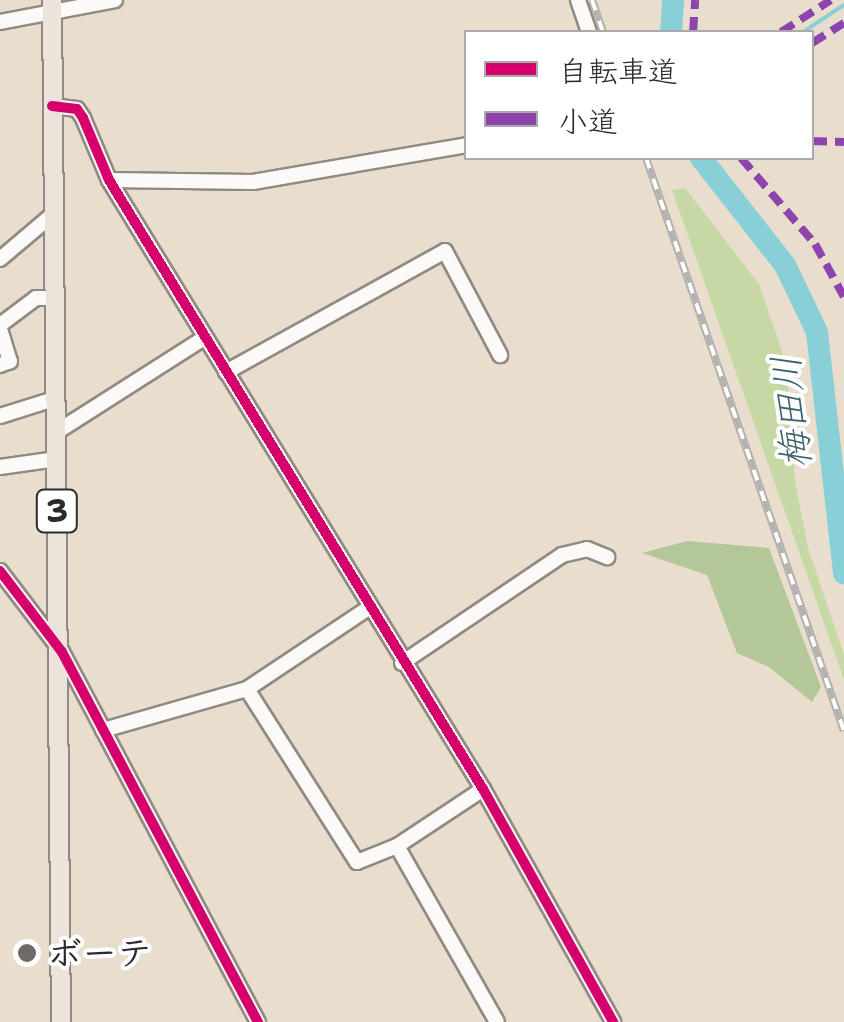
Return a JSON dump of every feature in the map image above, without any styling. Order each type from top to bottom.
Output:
[{"type":"main road","name":"3","points":[[52,6],[54,398],[62,652],[61,1022]]},
{"type":"street","points":[[0,22],[52,6],[115,0]]},
{"type":"street","points":[[578,0],[588,30]]},
{"type":"street","points":[[52,106],[76,110],[83,118],[108,180],[368,609],[483,789],[613,1022]]},
{"type":"street","points":[[108,180],[253,182],[464,145]]},
{"type":"street","points":[[0,260],[52,215]]},
{"type":"street","points":[[226,372],[445,250],[500,355]]},
{"type":"street","points":[[0,365],[10,362],[0,327],[36,298],[53,298]]},
{"type":"street","points":[[55,433],[204,338]]},
{"type":"street","points":[[0,416],[54,398]]},
{"type":"street","points":[[0,467],[56,459]]},
{"type":"street","points":[[402,662],[562,555],[587,550],[607,557]]},
{"type":"street","points":[[0,571],[62,652],[258,1022]]},
{"type":"street","points":[[103,730],[247,689],[368,609]]},
{"type":"street","points":[[247,689],[357,862],[396,846],[483,789]]},
{"type":"street","points":[[396,846],[497,1022]]},
{"type":"green space","points":[[685,188],[759,284],[786,363],[795,481],[808,548],[844,655],[844,680],[672,190]]},
{"type":"green space","points":[[687,541],[769,548],[821,687],[812,702],[769,667],[737,653],[707,575],[642,553]]},
{"type":"waterway","name":"梅田川","points":[[671,30],[673,0]]},
{"type":"waterway","points":[[806,30],[844,5]]},
{"type":"waterway","name":"梅田川","points":[[703,160],[785,265],[817,332],[844,573]]},
{"type":"railway","points":[[592,0],[602,30]]},
{"type":"railway","points":[[647,160],[844,731]]},
{"type":"marked path","points":[[693,30],[695,0]]},
{"type":"marked path","points":[[784,30],[831,0]]},
{"type":"marked path","points":[[814,42],[844,23]]},
{"type":"marked path","points":[[814,141],[844,142]]},
{"type":"marked path","points":[[743,160],[815,244],[844,297]]},
{"type":"cycle path","points":[[52,106],[77,109],[83,118],[109,180],[483,789],[613,1022]]},
{"type":"cycle path","points":[[0,571],[62,652],[258,1022]]},
{"type":"place","name":"ボーテ","points":[[27,953]]}]
